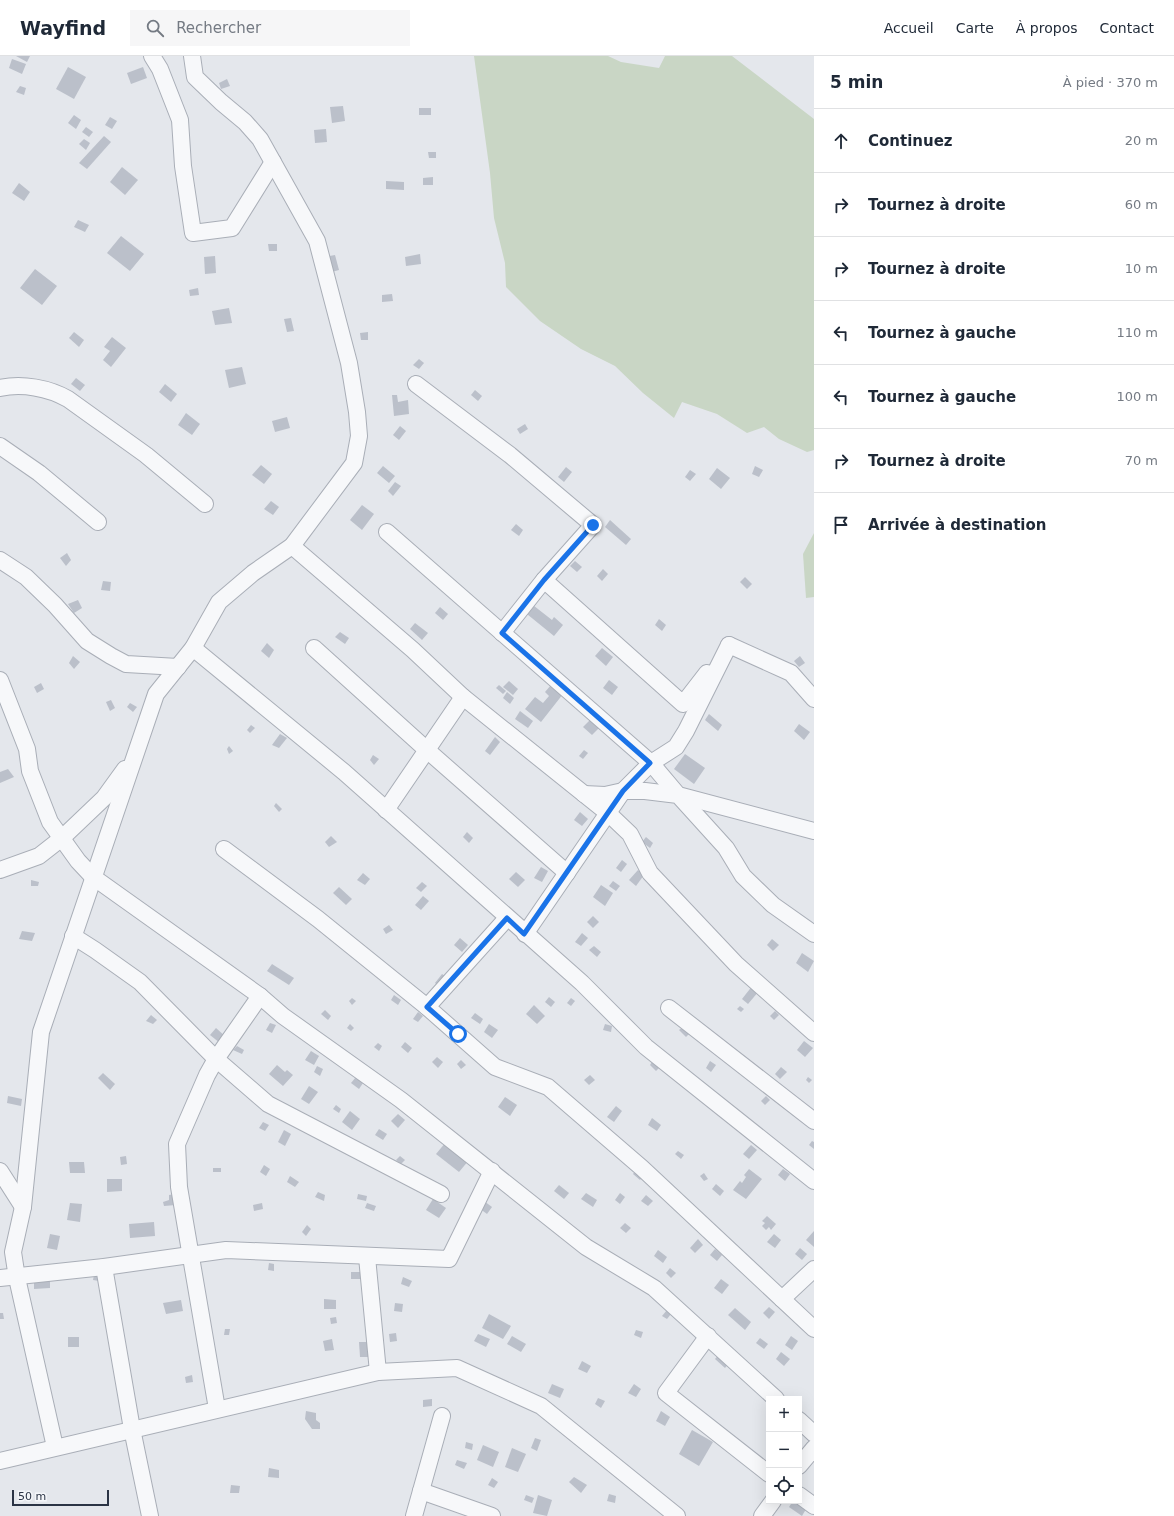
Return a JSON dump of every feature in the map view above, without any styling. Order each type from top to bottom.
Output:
[{"type":"street","points":[[152,56],[160,69],[180,120],[183,166],[193,233],[232,228],[273,162]]},
{"type":"street","points":[[55,1447],[17,1278],[13,1252],[23,1207],[41,1032],[156,694],[193,648],[219,602],[253,573],[292,546],[354,463],[359,436],[357,412],[349,363],[317,241],[260,139],[245,122],[220,102],[195,77],[192,56]]},
{"type":"street","points":[[416,384],[510,455],[593,525],[544,580],[502,633]]},
{"type":"street","points":[[0,388],[24,386],[59,394],[68,399],[146,455],[205,504]]},
{"type":"street","points":[[0,446],[38,473],[98,522]]},
{"type":"street","points":[[387,532],[650,763],[726,848],[743,876],[773,905],[814,934]]},
{"type":"street","points":[[292,546],[413,650],[463,697],[584,794],[630,834],[650,873],[736,964],[814,1033]]},
{"type":"street","points":[[0,560],[26,577],[55,604],[87,641],[111,656],[126,664],[178,667]]},
{"type":"street","points":[[544,580],[683,704],[729,645]]},
{"type":"street","points":[[729,645],[791,672],[814,699]]},
{"type":"street","points":[[524,934],[623,791],[650,763],[676,747],[686,731],[729,645]]},
{"type":"street","points":[[193,648],[344,772],[524,934],[582,983],[646,1046],[814,1180]]},
{"type":"street","points":[[314,648],[428,751],[567,873]]},
{"type":"street","points":[[0,680],[27,749],[30,771],[50,822],[78,860],[93,877],[260,996],[283,1016],[401,1100],[586,1247],[654,1288],[773,1396]]},
{"type":"street","points":[[386,810],[428,751],[463,697]]},
{"type":"street","points":[[0,870],[39,856],[62,838],[104,798],[135,754]]},
{"type":"street","points":[[584,794],[605,795],[623,791],[645,791],[678,795],[814,832]]},
{"type":"street","points":[[224,850],[318,919],[427,1007],[495,1067],[548,1087],[642,1168],[814,1329]]},
{"type":"street","points":[[427,1007],[507,918]]},
{"type":"street","points":[[73,936],[140,982],[216,1059],[268,1104],[441,1194]]},
{"type":"street","points":[[217,1409],[178,1187],[177,1144],[216,1059],[260,996]]},
{"type":"street","points":[[669,1008],[814,1121]]},
{"type":"street","points":[[0,1171],[23,1207]]},
{"type":"street","points":[[0,1278],[17,1278],[226,1250],[368,1257],[449,1259],[492,1171]]},
{"type":"street","points":[[368,1257],[378,1372]]},
{"type":"street","points":[[104,1267],[132,1429],[150,1516]]},
{"type":"street","points":[[782,1299],[814,1269]]},
{"type":"street","points":[[708,1336],[666,1393],[766,1472]]},
{"type":"street","points":[[0,1461],[378,1372],[457,1368],[541,1406],[677,1516]]},
{"type":"street","points":[[414,1516],[442,1416]]},
{"type":"street","points":[[802,1423],[814,1434]]},
{"type":"street","points":[[802,1462],[814,1448]]},
{"type":"street","points":[[421,1491],[492,1516]]},
{"type":"street","points":[[802,1497],[814,1506]]},
{"type":"street","points":[[762,1516],[771,1504]]},
{"type":"green space","points":[[474,56],[608,56],[621,62],[659,68],[665,56],[732,56],[814,119],[814,450],[807,452],[779,439],[764,427],[747,433],[717,414],[682,402],[674,418],[643,393],[615,366],[581,349],[540,321],[506,287],[505,263],[494,218],[490,173]]},
{"type":"green space","points":[[814,533],[814,597],[806,598],[803,554]]},
{"type":"building","points":[[16,56],[30,56],[27,62]]},
{"type":"building","points":[[12,59],[26,64],[22,74],[9,68]]},
{"type":"building","points":[[68,67],[86,77],[74,99],[56,89]]},
{"type":"building","points":[[143,67],[147,78],[131,84],[127,73]]},
{"type":"building","points":[[227,79],[230,86],[221,89],[219,83]]},
{"type":"building","points":[[20,86],[26,88],[24,95],[16,92]]},
{"type":"building","points":[[343,106],[345,121],[332,123],[330,107]]},
{"type":"building","points":[[419,108],[431,108],[431,115],[419,115]]},
{"type":"building","points":[[74,115],[81,120],[76,129],[68,123]]},
{"type":"building","points":[[110,117],[117,121],[112,129],[105,125]]},
{"type":"building","points":[[86,127],[93,132],[89,137],[82,132]]},
{"type":"building","points":[[326,129],[327,142],[315,143],[314,130]]},
{"type":"building","points":[[104,136],[111,142],[87,169],[79,163]]},
{"type":"building","points":[[84,139],[90,143],[86,150],[79,144]]},
{"type":"building","points":[[428,152],[436,152],[436,158],[429,158]]},
{"type":"building","points":[[122,167],[138,180],[125,195],[110,182]]},
{"type":"building","points":[[433,177],[433,185],[423,185],[423,178]]},
{"type":"building","points":[[386,181],[404,182],[404,190],[386,189]]},
{"type":"building","points":[[19,183],[30,192],[24,201],[12,193]]},
{"type":"building","points":[[78,220],[89,225],[85,232],[74,227]]},
{"type":"building","points":[[121,236],[144,254],[130,271],[107,253]]},
{"type":"building","points":[[268,244],[277,244],[277,251],[269,251]]},
{"type":"building","points":[[420,254],[421,264],[406,266],[405,257]]},
{"type":"building","points":[[335,255],[339,270],[328,273],[324,257]]},
{"type":"building","points":[[215,256],[216,273],[205,274],[204,257]]},
{"type":"building","points":[[35,269],[57,286],[42,305],[20,288]]},
{"type":"building","points":[[198,288],[199,295],[190,296],[189,290]]},
{"type":"building","points":[[392,294],[393,301],[382,302],[382,295]]},
{"type":"building","points":[[229,308],[232,323],[215,325],[212,311]]},
{"type":"building","points":[[291,318],[294,331],[287,332],[284,319]]},
{"type":"building","points":[[74,332],[84,340],[79,347],[69,338]]},
{"type":"building","points":[[368,332],[368,340],[361,340],[360,333]]},
{"type":"building","points":[[112,337],[126,348],[111,367],[103,360],[110,351],[104,347]]},
{"type":"building","points":[[419,359],[424,363],[419,369],[413,365]]},
{"type":"building","points":[[242,367],[246,384],[229,388],[225,370]]},
{"type":"building","points":[[76,378],[85,385],[80,391],[71,384]]},
{"type":"building","points":[[165,384],[177,394],[171,402],[159,392]]},
{"type":"building","points":[[475,390],[482,396],[478,401],[471,395]]},
{"type":"building","points":[[392,395],[397,395],[398,402],[408,400],[409,414],[394,416]]},
{"type":"building","points":[[186,413],[200,424],[192,435],[178,425]]},
{"type":"building","points":[[287,417],[290,428],[275,432],[272,421]]},
{"type":"building","points":[[525,424],[528,429],[520,434],[517,429]]},
{"type":"building","points":[[400,426],[406,431],[399,440],[393,435]]},
{"type":"building","points":[[261,465],[272,474],[264,484],[252,475]]},
{"type":"building","points":[[383,466],[395,476],[389,483],[377,473]]},
{"type":"building","points":[[755,466],[763,470],[759,477],[752,474]]},
{"type":"building","points":[[566,467],[572,472],[564,482],[558,477]]},
{"type":"building","points":[[717,468],[730,478],[721,489],[709,479]]},
{"type":"building","points":[[690,470],[696,474],[690,481],[685,477]]},
{"type":"building","points":[[395,482],[401,486],[393,496],[388,491]]},
{"type":"building","points":[[271,501],[279,507],[273,515],[264,509]]},
{"type":"building","points":[[362,505],[374,514],[362,530],[350,520]]},
{"type":"building","points":[[610,520],[631,539],[626,545],[605,527]]},
{"type":"building","points":[[516,524],[523,530],[519,536],[511,530]]},
{"type":"building","points":[[67,553],[71,560],[66,566],[60,558]]},
{"type":"building","points":[[575,561],[582,567],[577,572],[570,566]]},
{"type":"building","points":[[603,569],[608,574],[602,581],[597,576]]},
{"type":"building","points":[[745,577],[752,584],[747,589],[740,582]]},
{"type":"building","points":[[103,581],[111,582],[110,591],[101,590]]},
{"type":"building","points":[[78,600],[82,608],[74,613],[68,604]]},
{"type":"building","points":[[529,602],[552,620],[554,617],[563,625],[554,636],[522,610]]},
{"type":"building","points":[[440,607],[448,614],[443,620],[435,613]]},
{"type":"building","points":[[659,619],[666,625],[662,631],[655,625]]},
{"type":"building","points":[[415,623],[428,633],[422,640],[410,629]]},
{"type":"building","points":[[340,632],[349,638],[345,644],[335,637]]},
{"type":"building","points":[[267,643],[274,650],[269,658],[261,651]]},
{"type":"building","points":[[602,648],[613,657],[606,666],[595,656]]},
{"type":"building","points":[[73,656],[80,662],[74,669],[69,663]]},
{"type":"building","points":[[800,656],[805,663],[799,667],[794,661]]},
{"type":"building","points":[[609,680],[618,687],[612,695],[603,688]]},
{"type":"building","points":[[509,681],[518,689],[513,695],[503,687]]},
{"type":"building","points":[[41,683],[44,689],[37,693],[34,687]]},
{"type":"building","points":[[499,685],[506,691],[503,694],[496,688]]},
{"type":"building","points":[[551,685],[563,694],[541,722],[525,709],[535,697],[543,703],[549,696],[545,692]]},
{"type":"building","points":[[507,692],[514,698],[510,704],[503,698]]},
{"type":"building","points":[[111,700],[115,708],[110,711],[106,702]]},
{"type":"building","points":[[130,703],[137,707],[133,712],[127,707]]},
{"type":"building","points":[[520,711],[533,721],[528,728],[515,719]]},
{"type":"building","points":[[709,714],[722,725],[718,731],[705,720]]},
{"type":"building","points":[[592,718],[601,726],[592,735],[583,727]]},
{"type":"building","points":[[799,724],[810,732],[804,740],[794,731]]},
{"type":"building","points":[[251,725],[255,728],[250,733],[247,730]]},
{"type":"building","points":[[280,734],[287,738],[279,748],[272,745]]},
{"type":"building","points":[[495,737],[500,742],[490,755],[485,751]]},
{"type":"building","points":[[229,746],[233,751],[229,754],[227,749]]},
{"type":"building","points":[[584,750],[588,753],[583,759],[579,756]]},
{"type":"building","points":[[685,754],[705,768],[694,784],[674,769]]},
{"type":"building","points":[[373,755],[379,759],[374,765],[370,760]]},
{"type":"building","points":[[8,769],[14,777],[0,783],[0,772]]},
{"type":"building","points":[[276,803],[282,809],[279,812],[274,806]]},
{"type":"building","points":[[580,812],[588,819],[582,826],[574,820]]},
{"type":"building","points":[[467,832],[473,838],[469,843],[463,837]]},
{"type":"building","points":[[331,836],[337,842],[329,847],[325,842]]},
{"type":"building","points":[[646,837],[653,843],[650,848],[642,842]]},
{"type":"building","points":[[622,860],[627,864],[621,872],[616,868]]},
{"type":"building","points":[[541,867],[548,871],[542,882],[534,878]]},
{"type":"building","points":[[638,870],[644,875],[636,886],[629,880]]},
{"type":"building","points":[[516,872],[525,880],[518,887],[509,879]]},
{"type":"building","points":[[363,873],[370,879],[365,885],[357,880]]},
{"type":"building","points":[[31,880],[39,882],[38,886],[31,886]]},
{"type":"building","points":[[613,881],[620,886],[616,891],[609,886]]},
{"type":"building","points":[[422,882],[427,886],[421,892],[416,888]]},
{"type":"building","points":[[601,885],[613,893],[605,906],[593,897]]},
{"type":"building","points":[[339,887],[352,899],[346,905],[333,893]]},
{"type":"building","points":[[423,896],[429,901],[421,910],[415,905]]},
{"type":"building","points":[[593,916],[599,922],[593,928],[587,922]]},
{"type":"building","points":[[389,925],[393,930],[386,934],[383,929]]},
{"type":"building","points":[[22,931],[35,933],[32,941],[19,939]]},
{"type":"building","points":[[582,933],[588,938],[581,946],[575,942]]},
{"type":"building","points":[[460,938],[468,945],[462,952],[454,945]]},
{"type":"building","points":[[772,939],[779,945],[773,951],[767,945]]},
{"type":"building","points":[[594,946],[601,952],[597,957],[589,950]]},
{"type":"building","points":[[802,953],[814,961],[808,972],[796,963]]},
{"type":"building","points":[[272,964],[294,978],[289,985],[267,971]]},
{"type":"building","points":[[442,974],[448,978],[441,988],[435,983]]},
{"type":"building","points":[[753,985],[759,991],[748,1004],[742,999]]},
{"type":"building","points":[[394,995],[401,1000],[398,1005],[391,1000]]},
{"type":"building","points":[[549,997],[555,1002],[551,1007],[545,1002]]},
{"type":"building","points":[[352,998],[356,1001],[352,1005],[349,1001]]},
{"type":"building","points":[[571,998],[575,1001],[571,1006],[567,1003]]},
{"type":"building","points":[[534,1005],[545,1016],[537,1024],[526,1014]]},
{"type":"building","points":[[740,1006],[744,1009],[741,1012],[737,1009]]},
{"type":"building","points":[[325,1010],[331,1016],[328,1020],[321,1014]]},
{"type":"building","points":[[775,1011],[779,1015],[774,1020],[770,1016]]},
{"type":"building","points":[[418,1012],[423,1016],[418,1022],[413,1019]]},
{"type":"building","points":[[475,1013],[483,1019],[480,1024],[471,1018]]},
{"type":"building","points":[[151,1015],[157,1020],[153,1024],[146,1021]]},
{"type":"building","points":[[270,1023],[276,1025],[272,1033],[266,1030]]},
{"type":"building","points":[[350,1024],[354,1028],[351,1031],[347,1028]]},
{"type":"building","points":[[489,1024],[498,1030],[492,1038],[484,1032]]},
{"type":"building","points":[[605,1024],[612,1026],[611,1032],[603,1030]]},
{"type":"building","points":[[683,1027],[690,1033],[686,1037],[679,1030]]},
{"type":"building","points":[[216,1028],[226,1037],[220,1043],[210,1035]]},
{"type":"building","points":[[804,1041],[813,1048],[805,1057],[797,1050]]},
{"type":"building","points":[[405,1042],[412,1048],[408,1053],[401,1047]]},
{"type":"building","points":[[378,1043],[382,1046],[379,1051],[374,1047]]},
{"type":"building","points":[[237,1046],[244,1050],[242,1054],[233,1050]]},
{"type":"building","points":[[311,1051],[319,1056],[314,1065],[305,1060]]},
{"type":"building","points":[[437,1057],[443,1062],[438,1068],[432,1062]]},
{"type":"building","points":[[461,1060],[466,1065],[461,1069],[457,1064]]},
{"type":"building","points":[[710,1061],[716,1065],[711,1072],[706,1068]]},
{"type":"building","points":[[652,1062],[659,1068],[656,1071],[650,1065]]},
{"type":"building","points":[[277,1065],[285,1072],[287,1070],[293,1075],[283,1086],[269,1074]]},
{"type":"building","points":[[317,1066],[323,1069],[320,1076],[314,1072]]},
{"type":"building","points":[[781,1067],[787,1072],[780,1079],[775,1074]]},
{"type":"building","points":[[103,1073],[115,1084],[110,1090],[98,1078]]},
{"type":"building","points":[[590,1075],[595,1080],[589,1085],[584,1080]]},
{"type":"building","points":[[356,1077],[363,1083],[359,1089],[351,1083]]},
{"type":"building","points":[[808,1077],[812,1080],[809,1083],[806,1080]]},
{"type":"building","points":[[309,1086],[318,1092],[309,1104],[301,1099]]},
{"type":"building","points":[[8,1096],[22,1099],[21,1106],[7,1103]]},
{"type":"building","points":[[766,1096],[770,1100],[765,1105],[761,1101]]},
{"type":"building","points":[[505,1097],[517,1105],[510,1116],[498,1107]]},
{"type":"building","points":[[336,1105],[341,1109],[339,1113],[333,1109]]},
{"type":"building","points":[[616,1106],[622,1111],[614,1122],[607,1117]]},
{"type":"building","points":[[350,1111],[360,1119],[352,1130],[342,1122]]},
{"type":"building","points":[[398,1114],[405,1120],[398,1128],[391,1121]]},
{"type":"building","points":[[652,1118],[661,1125],[657,1131],[648,1125]]},
{"type":"building","points":[[263,1122],[269,1125],[265,1131],[259,1128]]},
{"type":"building","points":[[379,1129],[387,1134],[383,1140],[375,1135]]},
{"type":"building","points":[[284,1130],[291,1134],[285,1146],[278,1142]]},
{"type":"building","points":[[812,1141],[814,1142],[814,1149],[809,1145]]},
{"type":"building","points":[[446,1142],[469,1160],[459,1172],[436,1154]]},
{"type":"building","points":[[751,1145],[757,1150],[749,1159],[743,1154]]},
{"type":"building","points":[[678,1151],[684,1155],[681,1159],[675,1154]]},
{"type":"building","points":[[126,1156],[127,1164],[121,1165],[120,1157]]},
{"type":"building","points":[[400,1156],[405,1160],[401,1164],[396,1160]]},
{"type":"building","points":[[69,1162],[84,1162],[85,1173],[70,1173]]},
{"type":"building","points":[[264,1165],[270,1169],[266,1176],[260,1172]]},
{"type":"building","points":[[213,1168],[221,1168],[221,1172],[213,1172]]},
{"type":"building","points":[[749,1169],[762,1179],[746,1199],[733,1190],[740,1181],[742,1183],[746,1177],[744,1175]]},
{"type":"building","points":[[783,1169],[790,1174],[785,1181],[778,1175]]},
{"type":"building","points":[[636,1170],[643,1176],[640,1180],[633,1174]]},
{"type":"building","points":[[704,1173],[708,1179],[704,1181],[700,1176]]},
{"type":"building","points":[[290,1176],[299,1182],[295,1187],[287,1182]]},
{"type":"building","points":[[107,1179],[122,1179],[122,1191],[107,1192]]},
{"type":"building","points":[[716,1184],[724,1191],[720,1196],[712,1189]]},
{"type":"building","points":[[559,1185],[569,1193],[564,1199],[554,1191]]},
{"type":"building","points":[[318,1192],[325,1195],[324,1201],[315,1197]]},
{"type":"building","points":[[586,1193],[597,1200],[593,1207],[581,1199]]},
{"type":"building","points":[[620,1193],[625,1197],[620,1204],[615,1200]]},
{"type":"building","points":[[175,1194],[176,1205],[164,1206],[163,1202],[169,1200],[169,1195]]},
{"type":"building","points":[[358,1194],[367,1196],[366,1201],[357,1199]]},
{"type":"building","points":[[646,1195],[653,1201],[648,1206],[641,1201]]},
{"type":"building","points":[[433,1199],[446,1208],[439,1218],[426,1210]]},
{"type":"building","points":[[484,1201],[492,1207],[487,1214],[479,1208]]},
{"type":"building","points":[[70,1203],[82,1204],[80,1222],[67,1220]]},
{"type":"building","points":[[262,1203],[263,1209],[254,1211],[253,1205]]},
{"type":"building","points":[[367,1203],[376,1206],[374,1211],[365,1208]]},
{"type":"building","points":[[767,1216],[776,1224],[771,1230],[769,1227],[766,1230],[762,1226],[765,1223],[762,1221]]},
{"type":"building","points":[[154,1222],[155,1236],[130,1238],[129,1224]]},
{"type":"building","points":[[625,1223],[631,1228],[626,1233],[620,1228]]},
{"type":"building","points":[[307,1225],[311,1229],[306,1236],[302,1232]]},
{"type":"building","points":[[814,1231],[814,1247],[806,1240]]},
{"type":"building","points":[[50,1234],[60,1236],[57,1250],[47,1248]]},
{"type":"building","points":[[774,1234],[781,1240],[775,1248],[767,1242]]},
{"type":"building","points":[[698,1239],[703,1245],[695,1253],[690,1248]]},
{"type":"building","points":[[800,1248],[807,1254],[802,1260],[795,1254]]},
{"type":"building","points":[[715,1249],[722,1255],[717,1261],[710,1255]]},
{"type":"building","points":[[658,1250],[667,1257],[663,1263],[654,1256]]},
{"type":"building","points":[[269,1263],[274,1264],[274,1271],[268,1270]]},
{"type":"building","points":[[670,1268],[676,1273],[671,1278],[666,1273]]},
{"type":"building","points":[[351,1272],[361,1272],[361,1279],[351,1279]]},
{"type":"building","points":[[94,1275],[99,1275],[99,1281],[93,1280]]},
{"type":"building","points":[[403,1277],[412,1281],[409,1287],[401,1284]]},
{"type":"building","points":[[721,1279],[729,1285],[722,1294],[714,1288]]},
{"type":"building","points":[[34,1281],[50,1281],[50,1288],[34,1289]]},
{"type":"building","points":[[324,1299],[336,1300],[336,1309],[324,1309]]},
{"type":"building","points":[[181,1300],[183,1311],[166,1314],[163,1303]]},
{"type":"building","points":[[395,1303],[403,1304],[402,1312],[394,1311]]},
{"type":"building","points":[[769,1307],[775,1312],[769,1319],[763,1313]]},
{"type":"building","points":[[735,1308],[751,1322],[745,1330],[728,1315]]},
{"type":"building","points":[[667,1310],[671,1314],[667,1319],[662,1316]]},
{"type":"building","points":[[0,1313],[3,1313],[4,1319],[0,1319]]},
{"type":"building","points":[[489,1314],[511,1326],[503,1339],[482,1328]]},
{"type":"building","points":[[336,1317],[337,1323],[331,1324],[330,1318]]},
{"type":"building","points":[[225,1329],[230,1329],[229,1335],[224,1335]]},
{"type":"building","points":[[636,1330],[643,1332],[641,1338],[634,1335]]},
{"type":"building","points":[[396,1333],[397,1341],[390,1342],[389,1334]]},
{"type":"building","points":[[478,1334],[490,1339],[486,1347],[474,1341]]},
{"type":"building","points":[[512,1336],[526,1344],[521,1352],[507,1344]]},
{"type":"building","points":[[791,1336],[798,1341],[792,1350],[785,1345]]},
{"type":"building","points":[[68,1337],[79,1337],[79,1347],[68,1347]]},
{"type":"building","points":[[760,1338],[768,1344],[764,1349],[756,1343]]},
{"type":"building","points":[[332,1339],[334,1350],[325,1351],[323,1341]]},
{"type":"building","points":[[359,1342],[372,1342],[373,1357],[360,1357]]},
{"type":"building","points":[[781,1352],[790,1359],[784,1366],[776,1359]]},
{"type":"building","points":[[720,1353],[730,1362],[725,1368],[715,1359]]},
{"type":"building","points":[[582,1361],[591,1366],[587,1373],[578,1369]]},
{"type":"building","points":[[192,1375],[193,1382],[186,1383],[185,1377]]},
{"type":"building","points":[[552,1384],[564,1389],[560,1398],[548,1393]]},
{"type":"building","points":[[634,1384],[641,1389],[636,1397],[628,1393]]},
{"type":"building","points":[[598,1398],[605,1401],[601,1408],[595,1404]]},
{"type":"building","points":[[432,1399],[432,1406],[423,1407],[423,1400]]},
{"type":"building","points":[[306,1411],[316,1413],[316,1420],[320,1423],[320,1429],[312,1429],[305,1419]]},
{"type":"building","points":[[661,1411],[670,1417],[665,1426],[656,1421]]},
{"type":"building","points":[[692,1430],[713,1442],[699,1466],[679,1454]]},
{"type":"building","points":[[535,1438],[541,1440],[537,1451],[531,1448]]},
{"type":"building","points":[[466,1442],[473,1444],[472,1450],[465,1448]]},
{"type":"building","points":[[483,1445],[499,1452],[493,1467],[477,1460]]},
{"type":"building","points":[[512,1448],[526,1454],[518,1472],[505,1467]]},
{"type":"building","points":[[457,1460],[467,1463],[464,1469],[455,1465]]},
{"type":"building","points":[[269,1468],[279,1470],[279,1478],[268,1477]]},
{"type":"building","points":[[574,1477],[587,1485],[581,1493],[569,1482]]},
{"type":"building","points":[[492,1478],[498,1482],[494,1488],[488,1485]]},
{"type":"building","points":[[231,1485],[240,1486],[239,1493],[230,1493]]},
{"type":"building","points":[[19,1494],[26,1496],[24,1500],[17,1500]]},
{"type":"building","points":[[609,1494],[616,1496],[615,1503],[607,1501]]},
{"type":"building","points":[[526,1495],[534,1498],[532,1503],[524,1500]]},
{"type":"building","points":[[538,1495],[552,1500],[547,1516],[533,1513]]},
{"type":"building","points":[[791,1504],[800,1504],[806,1509],[802,1516],[789,1507]]},
{"type":"route","points":[[458,1034],[427,1007],[507,918],[524,934],[623,791],[650,763],[502,633],[544,580],[593,525]]}]
